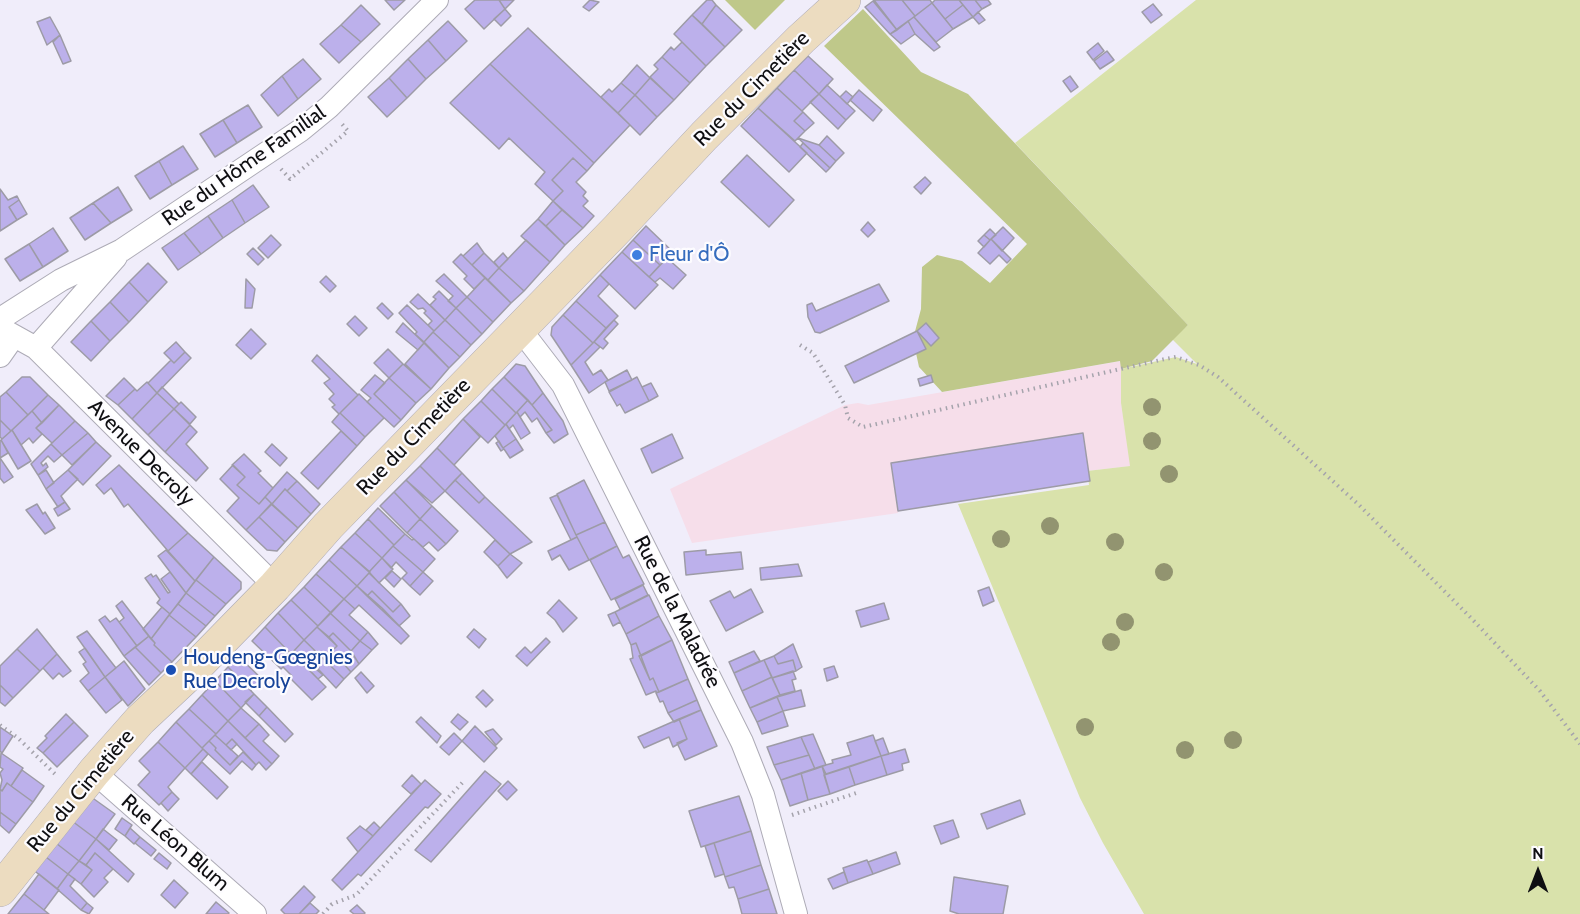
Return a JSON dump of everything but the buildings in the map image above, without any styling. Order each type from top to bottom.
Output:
[{"type":"street","name":"Rue du Hôme Familial","points":[[5,328],[61,280],[123,250],[301,130],[329,107],[437,0]]},
{"type":"street","name":"Rue du Cimetière","points":[[0,890],[85,783],[140,720],[188,675],[275,586],[328,526],[704,136],[801,39],[844,0]]},
{"type":"street","name":"Rue du Hôme Familial","points":[[36,348],[123,250]]},
{"type":"street","name":"Avenue Decroly","points":[[5,328],[36,348],[275,586]]},
{"type":"street","points":[[0,356],[5,328]]},
{"type":"street","name":"Rue de la Maladrée","points":[[520,329],[563,385],[742,742],[763,795],[796,914]]},
{"type":"street","name":"Rue Léon Blum","points":[[85,783],[255,914]]},
{"type":"path","points":[[800,345],[813,353],[845,405],[848,418],[863,427],[1158,360],[1176,357],[1199,365],[1218,377],[1358,504],[1540,691],[1580,744]]},
{"type":"path","points":[[0,725],[85,783]]},
{"type":"path","points":[[323,914],[332,904],[356,895],[464,781]]},
{"type":"path","points":[[771,822],[859,792]]},
{"type":"shaded area","points":[[1121,361],[1121,403],[1131,466],[1087,471],[1082,437],[891,466],[898,513],[692,543],[670,489],[845,405],[858,403],[868,405]]},
{"type":"green space","points":[[725,0],[785,0],[755,30]]},
{"type":"green space","points":[[1196,0],[1580,0],[1580,914],[1144,914],[1080,798],[958,504],[1089,485],[1087,471],[1130,466],[1121,403],[1121,369],[1176,357],[1197,364],[1172,339],[1188,325],[1015,143]]},
{"type":"green space","points":[[863,9],[921,72],[968,94],[1188,325],[1152,361],[1121,369],[1120,361],[942,392],[919,367],[913,339],[921,309],[922,267],[937,255],[962,261],[990,283],[1027,244],[824,46]]},
{"type":"place","name":"Fleur d'Ô","points":[[637,255]]},
{"type":"place","name":"Houdeng-Gœgnies Rue Decroly","points":[[171,670]]}]
